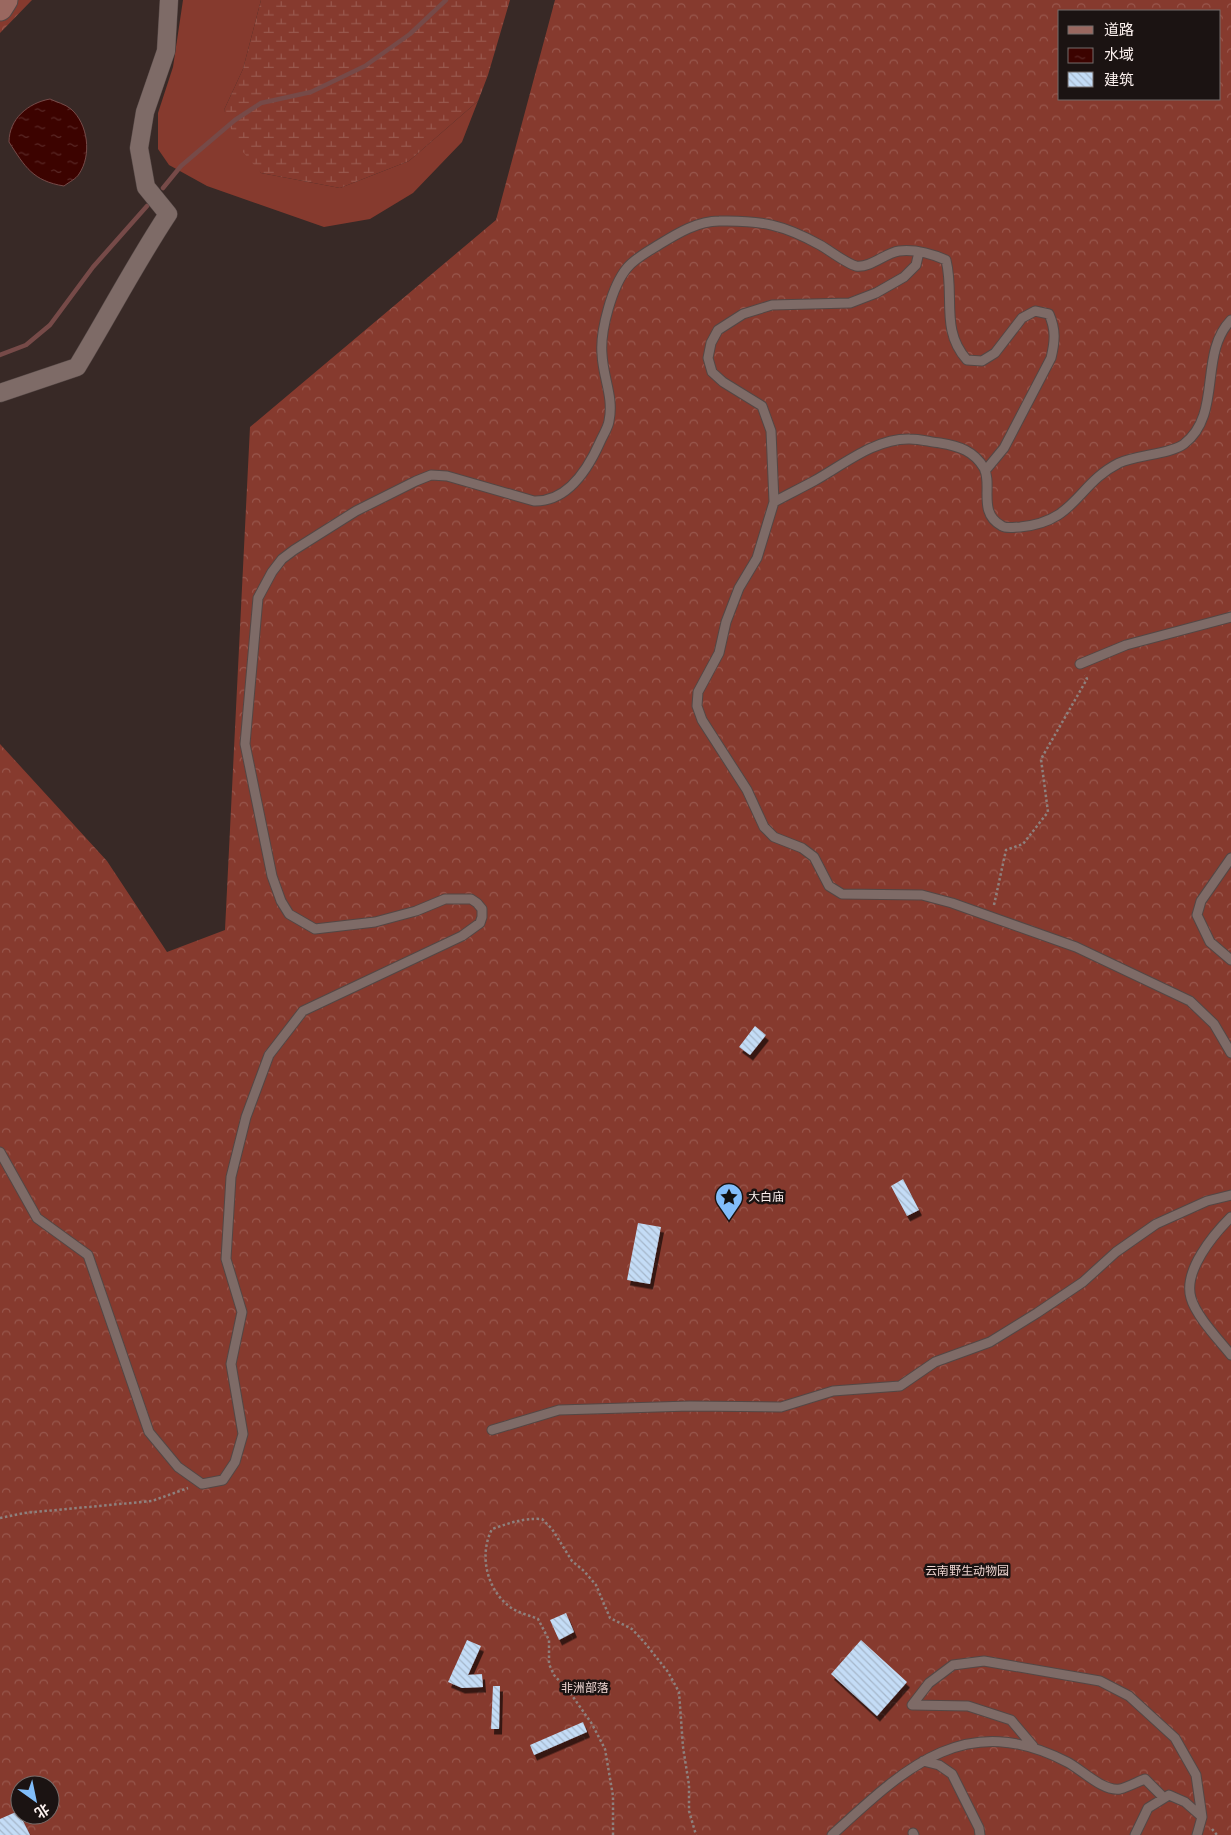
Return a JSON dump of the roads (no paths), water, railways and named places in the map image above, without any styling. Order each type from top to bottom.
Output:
[{"type":"main road","points":[[0,8],[5,0]]},
{"type":"street","points":[[0,393],[77,367],[114,305],[136,261],[168,214],[146,187],[139,148],[145,112],[166,51],[169,0]]},
{"type":"lane","points":[[0,1152],[37,1218],[88,1255],[149,1432],[178,1467],[202,1484],[223,1480],[235,1462],[243,1434],[231,1364],[242,1312],[226,1259],[231,1177],[246,1117],[270,1055],[303,1011],[462,936],[480,923],[482,916],[482,909],[477,902],[471,899],[445,899],[375,922],[316,929],[289,914],[280,901],[272,876],[245,744],[258,598],[264,584],[282,559],[356,511],[416,480],[431,475],[447,476],[534,500],[545,501],[575,483],[590,464],[609,422],[611,394],[604,368],[602,339],[609,308],[619,281],[627,267],[639,258],[677,233],[704,222],[762,222],[779,225],[856,266],[871,263],[899,251],[933,254],[946,260],[950,275],[949,320],[952,335],[957,349],[967,360],[982,361],[995,353],[1022,318],[1034,311],[1049,314],[1055,328],[1055,344],[1051,358],[1004,448],[985,471]]},
{"type":"lane","points":[[919,252],[916,265],[904,277],[876,293],[850,303],[772,305],[743,314],[718,330],[710,343],[708,358],[712,372],[723,382],[762,406],[771,431],[774,502],[757,558],[739,588],[726,622],[719,653],[698,692],[697,706],[702,720],[747,790],[764,827],[774,837],[802,848],[814,857],[829,886],[842,894],[922,895],[991,916],[1076,947],[1190,1001],[1214,1024],[1231,1054]]},
{"type":"lane","points":[[774,502],[853,457],[880,445],[909,439],[952,445],[966,450],[978,458],[985,471],[986,504],[1000,526],[1006,528],[1049,521],[1067,510],[1094,480],[1116,464],[1134,456],[1183,445],[1196,429],[1204,414],[1208,398],[1211,361],[1223,329],[1231,320]]},
{"type":"lane","points":[[1080,664],[1126,645],[1231,617]]},
{"type":"lane","points":[[1231,858],[1201,901],[1196,915],[1210,942],[1231,960]]},
{"type":"lane","points":[[492,1430],[559,1410],[690,1406],[781,1407],[833,1391],[900,1386],[935,1362],[990,1342],[1037,1313],[1083,1282],[1116,1252],[1156,1224],[1207,1201],[1231,1195]]},
{"type":"lane","points":[[1231,1217],[1208,1242],[1189,1283],[1191,1298],[1198,1311],[1231,1355]]},
{"type":"lane","points":[[1033,1746],[1011,1720],[968,1706],[912,1705],[929,1683],[953,1665],[984,1661],[1100,1681],[1129,1696],[1175,1738],[1196,1775],[1202,1817],[1196,1835]]},
{"type":"lane","points":[[832,1835],[936,1753],[978,1741],[1006,1741],[1033,1746],[1081,1769],[1104,1785],[1118,1789],[1145,1779],[1163,1797]]},
{"type":"lane","points":[[923,1762],[940,1765],[952,1774],[979,1828],[980,1835]]},
{"type":"lane","points":[[1134,1835],[1148,1808],[1169,1795],[1185,1802],[1202,1817]]},
{"type":"water","points":[[50,99],[69,107],[77,115],[86,140],[86,158],[83,166],[78,176],[64,186],[45,181],[31,172],[9,142],[12,126],[21,113],[34,104]]},
{"type":"waterway","points":[[163,188],[181,166],[235,120],[261,103],[311,92],[365,66],[410,34],[446,0]]},
{"type":"waterway","points":[[0,355],[26,345],[50,325],[93,267],[147,206]]},
{"type":"place","name":"大白庙","points":[[729,1221]]},
{"type":"park label","name":"云南野生动物园","points":[[967,1571]]},
{"type":"park label","name":"非洲部落","points":[[585,1688]]}]
